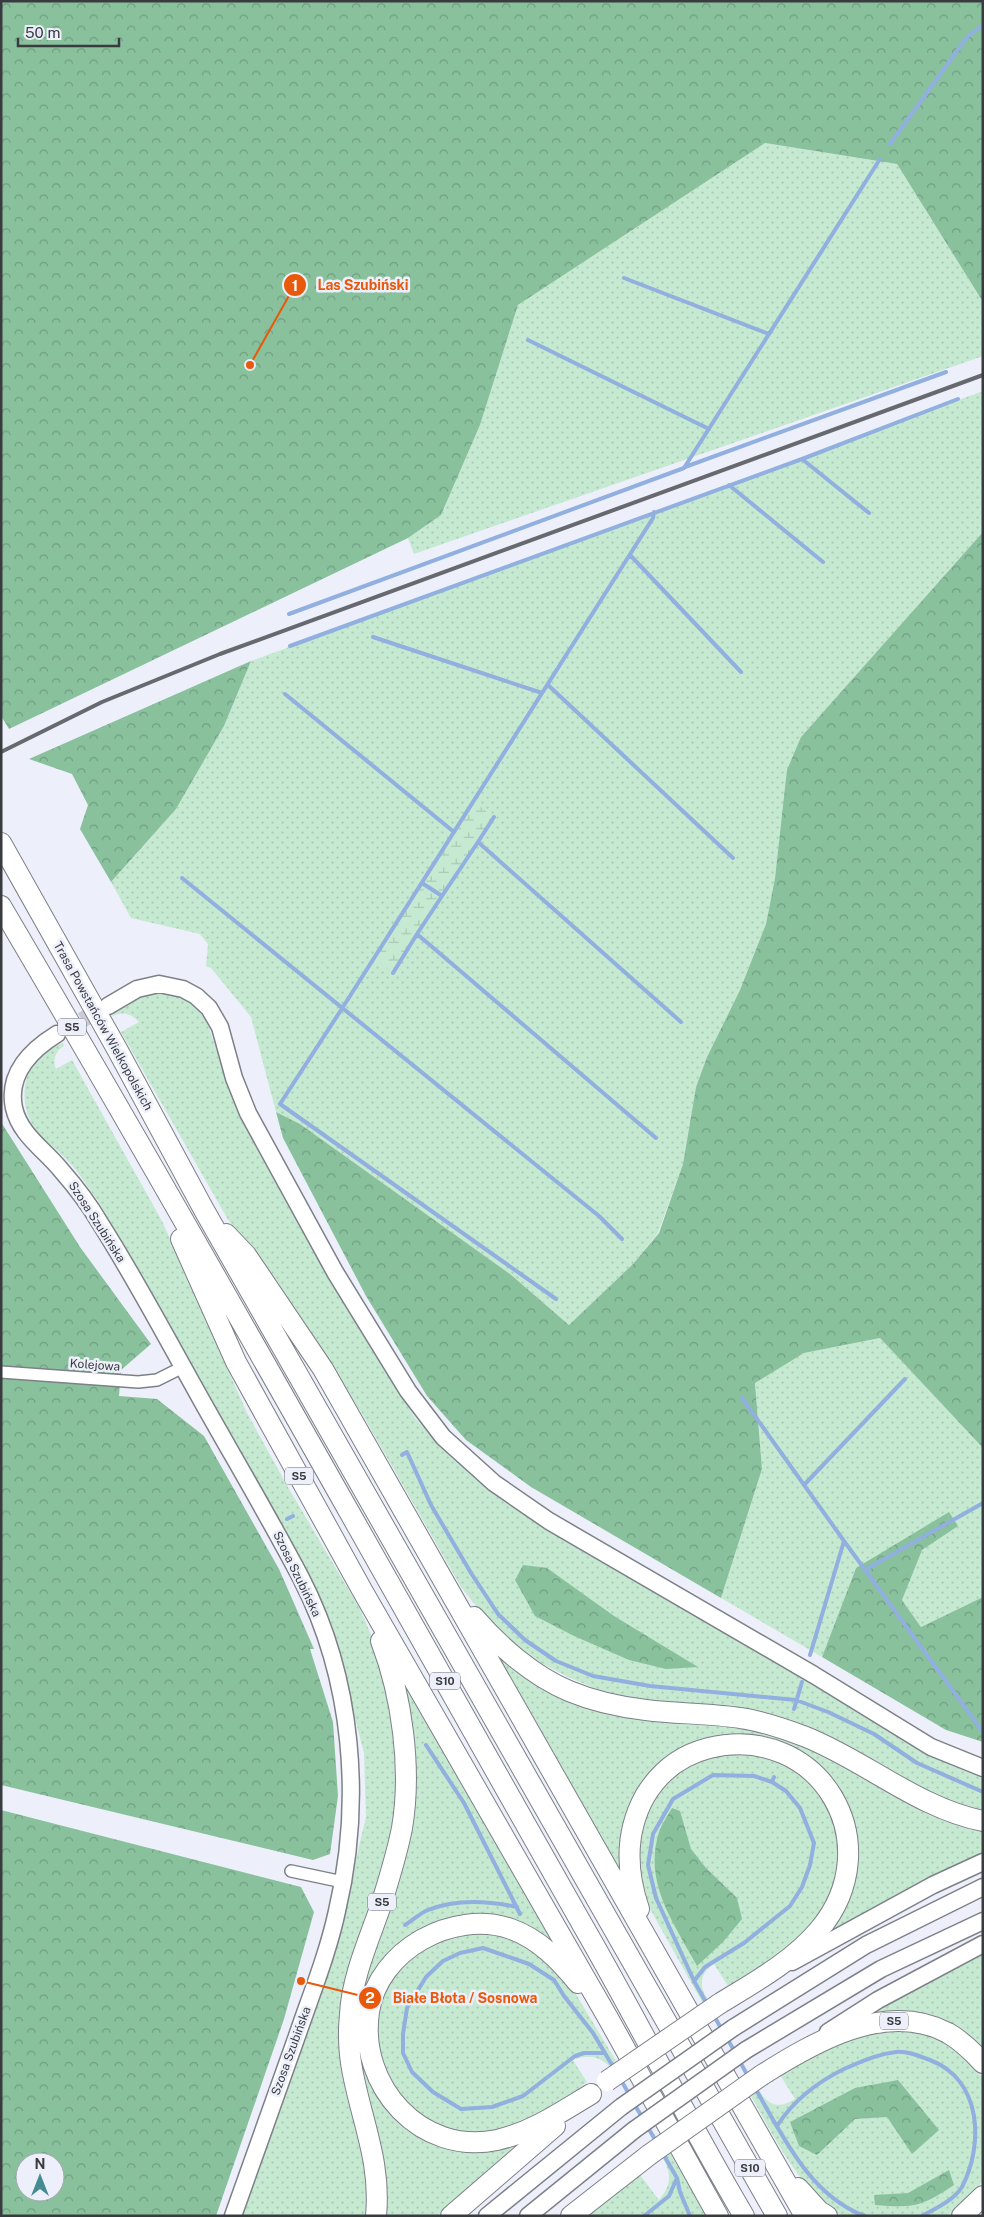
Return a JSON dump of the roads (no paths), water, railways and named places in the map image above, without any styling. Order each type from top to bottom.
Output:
[{"type":"highway","name":"Trasa Powstańców Wielkopolskich","points":[[1,843],[117,1049],[204,1210]]},
{"type":"highway","name":"S5","points":[[1,906],[141,1148],[236,1362],[362,1590],[392,1675],[399,1705],[404,1758],[405,1798],[402,1827],[392,1868],[356,1982],[350,2012],[349,2045],[353,2074],[377,2172],[376,2216]]},
{"type":"highway","name":"S10","points":[[141,1148],[625,1999],[744,2216]]},
{"type":"highway","name":"S5","points":[[204,1210],[246,1255],[323,1369],[448,1585],[773,2159],[819,2211],[827,2216]]},
{"type":"highway","name":"S10","points":[[204,1210],[777,2216]]},
{"type":"highway","points":[[448,1585],[479,1623],[508,1651],[538,1674],[569,1691],[614,1705],[631,1708],[741,1718],[773,1726],[807,1738],[940,1809],[983,1821]]},
{"type":"highway","points":[[362,1590],[608,2018],[716,2213]]},
{"type":"highway","points":[[450,2216],[607,2081],[790,1958],[818,1931],[834,1908],[844,1882],[848,1862],[848,1841],[842,1815],[820,1777],[782,1752],[753,1744],[725,1744],[695,1751],[670,1765],[652,1785],[636,1813],[630,1833],[629,1857],[633,1892],[655,1953]]},
{"type":"highway","points":[[591,2094],[528,2131],[495,2140],[464,2142],[437,2135],[413,2122],[394,2104],[381,2085],[371,2058],[368,2035],[369,2011],[376,1990],[390,1967],[406,1950],[427,1936],[450,1927],[470,1924],[511,1929],[534,1941],[549,1952],[565,1968],[608,2018]]},
{"type":"highway","name":"S5","points":[[575,2213],[649,2155],[762,2075],[799,2051],[831,2036],[868,2024],[893,2020],[914,2023],[948,2033],[983,2063]]},
{"type":"highway","points":[[773,2159],[805,2216]]},
{"type":"highway","points":[[962,2216],[983,2196]]},
{"type":"street","points":[[108,1006],[137,989],[159,984],[183,989],[196,996],[209,1008],[220,1027],[234,1078],[248,1113],[335,1272],[408,1392],[443,1437],[494,1483],[548,1520],[814,1675],[931,1747],[983,1768]]},
{"type":"street","name":"Szosa Szubińska","points":[[57,1034],[28,1056],[18,1073],[13,1092],[14,1111],[28,1136],[59,1166],[98,1219],[257,1496],[302,1581],[318,1616],[337,1674],[349,1753],[351,1788],[350,1835],[337,1912],[318,1975],[233,2216]]},
{"type":"street","name":"Kolejowa","points":[[1,1372],[138,1382],[157,1380],[183,1367]]},
{"type":"street","points":[[753,1983],[933,1885],[983,1862]]},
{"type":"street","points":[[291,1871],[343,1882]]},
{"type":"street","points":[[487,2216],[621,2107],[734,2028],[866,1945],[983,1887]]},
{"type":"street","points":[[528,2216],[634,2130],[746,2050],[881,1969],[983,1921]]},
{"type":"street","points":[[799,2051],[878,2000],[983,1944]]},
{"type":"waterway","points":[[890,144],[967,37],[983,25]]},
{"type":"waterway","points":[[289,614],[684,468],[880,159]]},
{"type":"waterway","points":[[624,278],[769,334]]},
{"type":"waterway","points":[[528,340],[709,429]]},
{"type":"waterway","points":[[685,467],[946,372]]},
{"type":"waterway","points":[[290,646],[802,459],[958,399]]},
{"type":"waterway","points":[[802,459],[869,513]]},
{"type":"waterway","points":[[729,485],[823,562]]},
{"type":"waterway","points":[[556,1299],[280,1104],[653,518],[654,512]]},
{"type":"waterway","points":[[630,555],[741,672]]},
{"type":"waterway","points":[[373,637],[542,693]]},
{"type":"waterway","points":[[548,685],[733,858]]},
{"type":"waterway","points":[[285,694],[454,832]]},
{"type":"waterway","points":[[478,842],[494,817]]},
{"type":"waterway","points":[[422,883],[442,896],[478,842],[681,1022]]},
{"type":"waterway","points":[[182,878],[599,1216],[622,1239]]},
{"type":"waterway","points":[[442,896],[417,934],[656,1138]]},
{"type":"waterway","points":[[393,973],[417,934]]},
{"type":"waterway","points":[[804,1485],[905,1379]]},
{"type":"waterway","points":[[742,1398],[844,1541],[810,1655]]},
{"type":"waterway","points":[[402,1455],[407,1452],[431,1505],[471,1573],[498,1614],[525,1640],[556,1661],[593,1676],[650,1686],[796,1700],[828,1712],[874,1734],[917,1763],[983,1792]]},
{"type":"waterway","points":[[865,1570],[983,1503]]},
{"type":"waterway","points":[[287,1519],[293,1516]]},
{"type":"waterway","points":[[844,1541],[983,1732]]},
{"type":"waterway","points":[[794,1709],[802,1682]]},
{"type":"waterway","points":[[426,1745],[464,1803],[520,1914]]},
{"type":"waterway","points":[[707,2004],[694,1981],[656,1898],[648,1865],[653,1834],[673,1799],[713,1775],[754,1776],[772,1782]]},
{"type":"waterway","points":[[694,1981],[705,1967],[744,1943],[790,1906],[802,1887],[810,1865],[814,1843],[800,1808],[786,1791],[772,1782],[774,1777]]},
{"type":"waterway","points":[[405,1925],[425,1911],[449,1904],[484,1902],[517,1907]]},
{"type":"waterway","points":[[605,2053],[584,2053],[575,2056],[523,2096],[492,2107],[461,2109],[433,2092],[412,2072],[403,2053],[403,2034],[407,2008],[426,1977],[443,1961],[460,1953],[483,1948],[529,1964],[554,1980],[593,2033],[615,2070]]},
{"type":"waterway","points":[[713,2014],[722,2030]]},
{"type":"waterway","points":[[727,2038],[736,2054]]},
{"type":"waterway","points":[[777,2126],[807,2092],[846,2068],[871,2058],[889,2053],[905,2052],[930,2060],[947,2069],[960,2082],[969,2098],[974,2115],[974,2152],[969,2170],[958,2192],[944,2204],[922,2216]]},
{"type":"waterway","points":[[739,2060],[749,2078]]},
{"type":"waterway","points":[[621,2080],[630,2096]]},
{"type":"waterway","points":[[755,2088],[788,2144],[813,2179],[846,2207],[865,2216]]},
{"type":"waterway","points":[[634,2104],[644,2120]]},
{"type":"waterway","points":[[647,2126],[656,2141]]},
{"type":"waterway","points":[[662,2152],[677,2178],[680,2192],[690,2216]]},
{"type":"waterway","points":[[644,2216],[669,2196],[677,2178]]},
{"type":"tunnel","points":[[61,1032],[105,1007]]},
{"type":"railway","points":[[1,752],[102,702],[220,654],[983,375]]},
{"type":"place","name":"Las Szubiński","points":[[250,365]]},
{"type":"place","name":"Białe Błota / Sosnowa","points":[[301,1981]]}]
